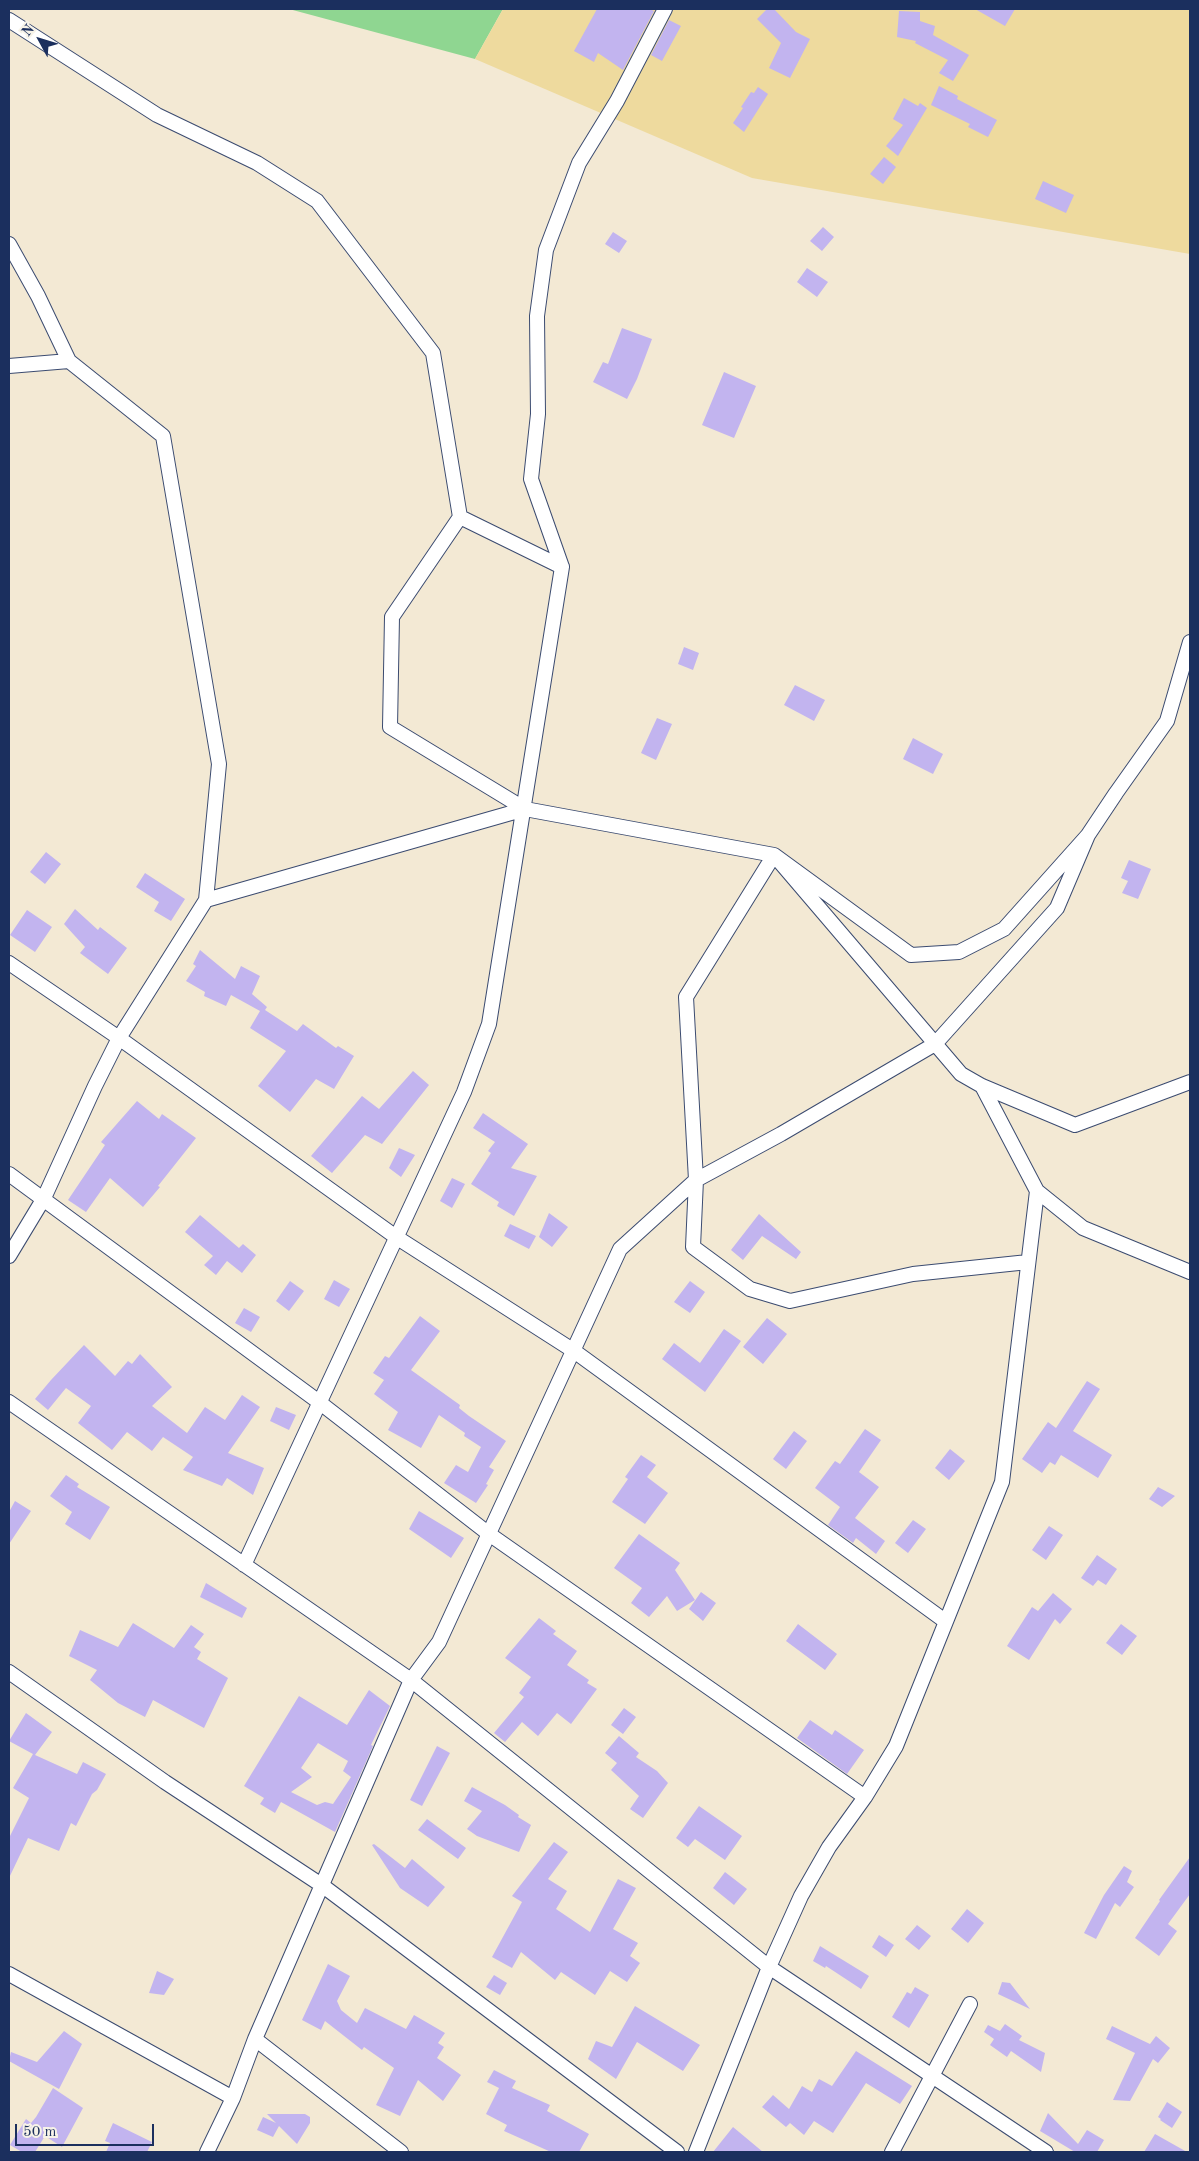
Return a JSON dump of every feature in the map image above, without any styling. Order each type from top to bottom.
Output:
[{"type":"street","points":[[244,1565],[464,1092],[488,1024],[525,809],[562,567],[531,479],[538,414],[537,316],[546,250],[578,163],[616,101],[665,9]]},
{"type":"street","points":[[9,20],[157,115],[258,163],[317,201],[433,353],[460,517],[392,617],[390,727],[525,809],[774,855],[911,955],[960,952],[1004,929],[1088,835],[1167,722],[1190,642]]},
{"type":"street","points":[[9,244],[38,296],[69,361],[163,436],[219,764],[206,900],[119,1038],[44,1198],[9,1256]]},
{"type":"street","points":[[9,366],[69,361]]},
{"type":"street","points":[[460,517],[562,567]]},
{"type":"street","points":[[206,900],[525,809]]},
{"type":"street","points":[[207,2152],[233,2098],[255,2039],[411,1680],[439,1642],[620,1249],[696,1180],[782,1134],[936,1044],[1056,908],[1088,835]]},
{"type":"street","points":[[774,855],[961,1074],[982,1086],[1075,1125],[1190,1082]]},
{"type":"street","points":[[774,855],[686,997],[696,1180],[693,1247],[750,1289],[790,1301],[912,1274],[1028,1262]]},
{"type":"street","points":[[9,963],[119,1038],[396,1237],[574,1351],[945,1621]]},
{"type":"street","points":[[982,1086],[1037,1191],[1083,1228],[1190,1272]]},
{"type":"street","points":[[9,1174],[319,1402],[489,1534],[865,1797]]},
{"type":"street","points":[[696,2152],[769,1967],[801,1896],[829,1847],[865,1797],[896,1746],[1002,1482],[1037,1191]]},
{"type":"street","points":[[9,1402],[411,1680],[769,1967],[1046,2152]]},
{"type":"street","points":[[9,1672],[165,1782],[323,1886],[677,2152]]},
{"type":"street","points":[[9,1974],[233,2098]]},
{"type":"street","points":[[892,2152],[970,2004]]},
{"type":"street","points":[[255,2039],[401,2152]]},
{"type":"green space","points":[[289,9],[503,9],[475,59]]},
{"type":"sand","points":[[503,9],[1190,9],[1190,254],[752,178],[475,59]]},
{"type":"building","points":[[597,9],[649,9],[654,11],[623,70],[598,53],[594,62],[574,51]]},
{"type":"building","points":[[767,9],[774,9],[796,32],[810,39],[790,78],[769,68],[781,43],[757,19]]},
{"type":"building","points":[[975,9],[1015,9],[1005,26]]},
{"type":"building","points":[[899,11],[920,12],[920,21],[935,26],[933,35],[969,55],[953,81],[939,73],[948,60],[915,43],[916,41],[897,37]]},
{"type":"building","points":[[669,20],[681,26],[662,61],[651,55]]},
{"type":"building","points":[[939,86],[958,96],[957,99],[997,120],[988,137],[968,127],[970,124],[931,105]]},
{"type":"building","points":[[758,87],[768,94],[744,132],[733,123],[751,92],[754,93]]},
{"type":"building","points":[[904,98],[918,106],[920,103],[927,108],[898,156],[886,146],[903,125],[893,119]]},
{"type":"building","points":[[884,157],[896,167],[883,184],[870,174]]},
{"type":"building","points":[[1043,181],[1074,195],[1066,213],[1035,199]]},
{"type":"building","points":[[823,227],[834,237],[822,251],[810,241]]},
{"type":"building","points":[[613,232],[627,241],[619,253],[605,244]]},
{"type":"building","points":[[807,268],[828,282],[817,297],[797,282]]},
{"type":"building","points":[[622,328],[652,339],[637,379],[627,399],[593,382],[603,362],[608,364]]},
{"type":"building","points":[[724,372],[756,386],[734,438],[702,425]]},
{"type":"building","points":[[684,647],[699,653],[693,670],[678,664]]},
{"type":"building","points":[[795,685],[825,700],[814,721],[784,705]]},
{"type":"building","points":[[657,718],[672,724],[656,760],[641,753]]},
{"type":"building","points":[[913,738],[943,754],[933,774],[903,759]]},
{"type":"building","points":[[46,852],[61,864],[45,884],[30,872]]},
{"type":"building","points":[[1129,860],[1151,869],[1138,899],[1122,893],[1128,881],[1121,878]]},
{"type":"building","points":[[145,873],[185,899],[171,921],[154,911],[159,902],[136,887]]},
{"type":"building","points":[[75,909],[98,930],[100,927],[127,948],[108,974],[80,953],[85,947],[64,924]]},
{"type":"building","points":[[27,910],[52,927],[35,952],[10,935]]},
{"type":"building","points":[[200,950],[235,979],[241,966],[260,976],[252,994],[267,1007],[265,1010],[297,1031],[303,1024],[336,1048],[338,1046],[354,1056],[334,1089],[316,1079],[290,1112],[258,1086],[286,1051],[250,1028],[260,1011],[231,995],[226,1006],[204,996],[205,992],[186,981],[196,966],[193,964]]},
{"type":"building","points":[[413,1071],[429,1085],[382,1144],[365,1135],[332,1173],[311,1156],[362,1096],[379,1109]]},
{"type":"building","points":[[137,1101],[159,1119],[162,1114],[196,1138],[143,1207],[110,1178],[86,1212],[68,1200],[105,1145],[101,1142]]},
{"type":"building","points":[[483,1113],[528,1144],[511,1168],[537,1176],[514,1216],[497,1206],[499,1202],[471,1184],[491,1153],[488,1151],[495,1142],[473,1128]]},
{"type":"building","points":[[399,1148],[415,1155],[401,1177],[389,1168]]},
{"type":"building","points":[[452,1178],[465,1184],[452,1208],[440,1201]]},
{"type":"building","points":[[549,1213],[568,1227],[552,1247],[539,1237]]},
{"type":"building","points":[[759,1214],[801,1252],[796,1259],[762,1236],[743,1260],[731,1250]]},
{"type":"building","points":[[200,1215],[239,1248],[243,1244],[256,1255],[242,1273],[227,1261],[216,1275],[204,1265],[213,1256],[185,1232]]},
{"type":"building","points":[[510,1224],[536,1236],[529,1249],[504,1236]]},
{"type":"building","points":[[334,1280],[350,1289],[339,1307],[324,1299]]},
{"type":"building","points":[[290,1281],[304,1291],[289,1311],[276,1301]]},
{"type":"building","points":[[690,1281],[705,1292],[690,1313],[674,1302]]},
{"type":"building","points":[[244,1308],[260,1317],[251,1332],[235,1323]]},
{"type":"building","points":[[420,1316],[440,1331],[411,1370],[460,1405],[459,1408],[469,1416],[506,1441],[489,1467],[494,1470],[486,1484],[488,1485],[476,1503],[444,1483],[456,1465],[468,1472],[481,1447],[464,1436],[465,1433],[439,1415],[421,1448],[388,1430],[398,1412],[374,1394],[384,1380],[373,1373],[385,1356],[389,1358]]},
{"type":"building","points":[[767,1318],[787,1334],[763,1364],[743,1347]]},
{"type":"building","points":[[724,1329],[741,1341],[705,1392],[662,1359],[674,1343],[700,1363]]},
{"type":"building","points":[[84,1345],[115,1376],[128,1361],[132,1364],[140,1354],[172,1387],[152,1406],[187,1433],[205,1407],[225,1420],[242,1395],[260,1407],[228,1453],[264,1468],[253,1495],[227,1478],[222,1486],[183,1470],[193,1457],[163,1437],[152,1451],[127,1432],[112,1450],[78,1423],[91,1406],[66,1388],[48,1410],[35,1399]]},
{"type":"building","points":[[1087,1381],[1100,1389],[1073,1431],[1112,1455],[1098,1478],[1061,1455],[1055,1465],[1050,1462],[1042,1473],[1022,1459],[1048,1422],[1056,1428]]},
{"type":"building","points":[[276,1407],[296,1415],[289,1430],[270,1421]]},
{"type":"building","points":[[865,1429],[881,1440],[859,1472],[879,1487],[855,1518],[885,1541],[876,1554],[856,1538],[853,1543],[828,1525],[840,1507],[815,1488],[835,1461],[840,1464]]},
{"type":"building","points":[[794,1431],[807,1441],[786,1469],[773,1459]]},
{"type":"building","points":[[950,1449],[965,1461],[949,1480],[935,1468]]},
{"type":"building","points":[[641,1455],[656,1465],[647,1477],[668,1493],[645,1524],[612,1502],[628,1479],[625,1477]]},
{"type":"building","points":[[66,1475],[79,1484],[77,1487],[110,1507],[90,1540],[65,1524],[72,1512],[50,1496]]},
{"type":"building","points":[[1158,1487],[1175,1496],[1162,1507],[1149,1499]]},
{"type":"building","points":[[15,1501],[31,1511],[9,1544],[9,1512]]},
{"type":"building","points":[[419,1511],[464,1538],[451,1558],[409,1529]]},
{"type":"building","points":[[913,1520],[926,1529],[908,1553],[895,1543]]},
{"type":"building","points":[[1049,1526],[1063,1535],[1046,1560],[1032,1550]]},
{"type":"building","points":[[639,1534],[680,1563],[675,1570],[695,1600],[677,1611],[667,1596],[649,1617],[631,1603],[642,1588],[614,1568]]},
{"type":"building","points":[[1097,1555],[1117,1569],[1106,1585],[1098,1580],[1093,1586],[1081,1578]]},
{"type":"building","points":[[206,1583],[247,1608],[242,1618],[200,1597]]},
{"type":"building","points":[[701,1592],[716,1603],[703,1621],[689,1609]]},
{"type":"building","points":[[1053,1593],[1072,1609],[1060,1624],[1055,1619],[1029,1660],[1007,1646],[1032,1607],[1038,1611]]},
{"type":"building","points":[[539,1618],[556,1631],[553,1634],[577,1651],[567,1665],[589,1680],[587,1683],[597,1689],[571,1724],[557,1713],[538,1736],[522,1722],[505,1742],[494,1733],[524,1697],[519,1693],[531,1677],[505,1658]]},
{"type":"building","points":[[133,1623],[174,1648],[191,1625],[204,1634],[194,1647],[201,1652],[197,1659],[228,1678],[204,1728],[153,1700],[145,1717],[118,1703],[90,1680],[97,1670],[69,1656],[80,1630],[118,1647]]},
{"type":"building","points":[[798,1624],[837,1654],[825,1670],[786,1641]]},
{"type":"building","points":[[1121,1624],[1137,1636],[1122,1655],[1106,1643]]},
{"type":"building","points":[[369,1690],[390,1706],[371,1745],[373,1746],[335,1832],[281,1802],[275,1813],[260,1804],[264,1798],[244,1786],[299,1696],[347,1725]],"holes":[[[318,1743],[348,1761],[343,1771],[351,1777],[333,1804],[325,1802],[317,1805],[291,1792],[312,1777],[301,1768]]]},
{"type":"building","points":[[624,1708],[636,1717],[623,1734],[611,1725]]},
{"type":"building","points":[[26,1713],[52,1732],[35,1755],[77,1774],[83,1762],[106,1774],[97,1790],[92,1794],[76,1826],[71,1823],[59,1851],[28,1838],[9,1878],[9,1838],[29,1798],[13,1788],[33,1754],[9,1741]]},
{"type":"building","points":[[810,1720],[832,1735],[835,1730],[864,1750],[847,1774],[797,1738]]},
{"type":"building","points":[[619,1736],[639,1753],[636,1757],[657,1771],[668,1783],[643,1818],[630,1809],[639,1796],[611,1770],[617,1763],[605,1753]]},
{"type":"building","points":[[437,1746],[450,1753],[422,1806],[410,1800]]},
{"type":"building","points":[[472,1787],[505,1805],[519,1815],[518,1817],[531,1825],[519,1852],[477,1836],[467,1829],[482,1811],[464,1801]]},
{"type":"building","points":[[699,1806],[742,1836],[725,1860],[695,1839],[688,1847],[676,1838]]},
{"type":"building","points":[[427,1819],[466,1848],[458,1859],[418,1830]]},
{"type":"building","points":[[554,1842],[568,1852],[548,1879],[567,1891],[556,1909],[590,1932],[618,1879],[636,1888],[613,1929],[638,1943],[630,1956],[640,1963],[627,1982],[610,1971],[595,1995],[561,1972],[555,1980],[521,1952],[512,1968],[492,1957],[522,1902],[512,1896]]},
{"type":"building","points":[[374,1844],[405,1868],[412,1859],[445,1887],[428,1907],[400,1888],[372,1845]]},
{"type":"building","points":[[1190,1857],[1190,1894],[1168,1924],[1177,1931],[1159,1956],[1135,1938]]},
{"type":"building","points":[[1124,1866],[1132,1871],[1127,1882],[1134,1887],[1120,1907],[1115,1903],[1096,1939],[1084,1933],[1104,1895]]},
{"type":"building","points":[[725,1872],[747,1889],[734,1905],[713,1888]]},
{"type":"building","points":[[967,1909],[984,1923],[968,1943],[951,1929]]},
{"type":"building","points":[[917,1925],[931,1936],[919,1950],[905,1939]]},
{"type":"building","points":[[879,1935],[894,1945],[886,1957],[872,1947]]},
{"type":"building","points":[[820,1946],[869,1976],[861,1989],[826,1966],[825,1968],[813,1961]]},
{"type":"building","points":[[328,1964],[350,1976],[337,2001],[341,2010],[357,2023],[365,2008],[406,2029],[414,2015],[445,2033],[438,2043],[444,2047],[437,2058],[461,2075],[443,2101],[418,2080],[400,2116],[376,2105],[394,2068],[364,2047],[362,2050],[325,2021],[321,2030],[302,2020]]},
{"type":"building","points":[[157,1971],[174,1979],[164,1995],[149,1993]]},
{"type":"building","points":[[494,1975],[507,1983],[500,1995],[486,1987]]},
{"type":"building","points":[[1002,1982],[1010,1983],[1030,2009],[998,1994]]},
{"type":"building","points":[[915,1987],[929,1995],[909,2028],[892,2017],[907,1992],[911,1994]]},
{"type":"building","points":[[635,2006],[700,2045],[683,2071],[637,2042],[616,2079],[588,2059],[596,2041],[612,2047]]},
{"type":"building","points":[[1005,2024],[1022,2036],[1019,2040],[1045,2053],[1041,2072],[1011,2051],[1007,2057],[990,2045],[994,2039],[984,2032],[988,2025],[1000,2031]]},
{"type":"building","points":[[1112,2026],[1150,2044],[1156,2036],[1170,2048],[1158,2063],[1153,2059],[1130,2101],[1113,2100],[1135,2053],[1106,2039]]},
{"type":"building","points":[[64,2031],[82,2044],[59,2089],[9,2061],[11,2052],[37,2062]]},
{"type":"building","points":[[856,2051],[912,2086],[900,2104],[866,2083],[833,2133],[814,2121],[804,2135],[790,2123],[786,2127],[762,2107],[773,2095],[789,2109],[802,2086],[812,2092],[819,2079],[832,2086]]},
{"type":"building","points":[[494,2070],[516,2081],[512,2088],[550,2105],[547,2111],[589,2134],[579,2152],[551,2152],[504,2131],[507,2125],[486,2114],[499,2088],[487,2082]]},
{"type":"building","points":[[53,2088],[83,2108],[62,2147],[45,2136],[35,2152],[22,2152],[10,2145],[26,2119],[31,2123],[36,2117]]},
{"type":"building","points":[[1167,2102],[1182,2112],[1172,2128],[1158,2117]]},
{"type":"building","points":[[1048,2113],[1078,2144],[1087,2130],[1104,2140],[1097,2152],[1075,2152],[1040,2131]]},
{"type":"building","points":[[267,2114],[305,2114],[310,2117],[310,2123],[297,2144],[279,2126],[273,2137],[257,2130],[263,2117],[276,2123]]},
{"type":"building","points":[[113,2123],[152,2142],[147,2152],[106,2152],[110,2143],[105,2141]]},
{"type":"building","points":[[733,2127],[763,2152],[713,2152]]},
{"type":"building","points":[[1155,2134],[1187,2152],[1144,2152]]}]
